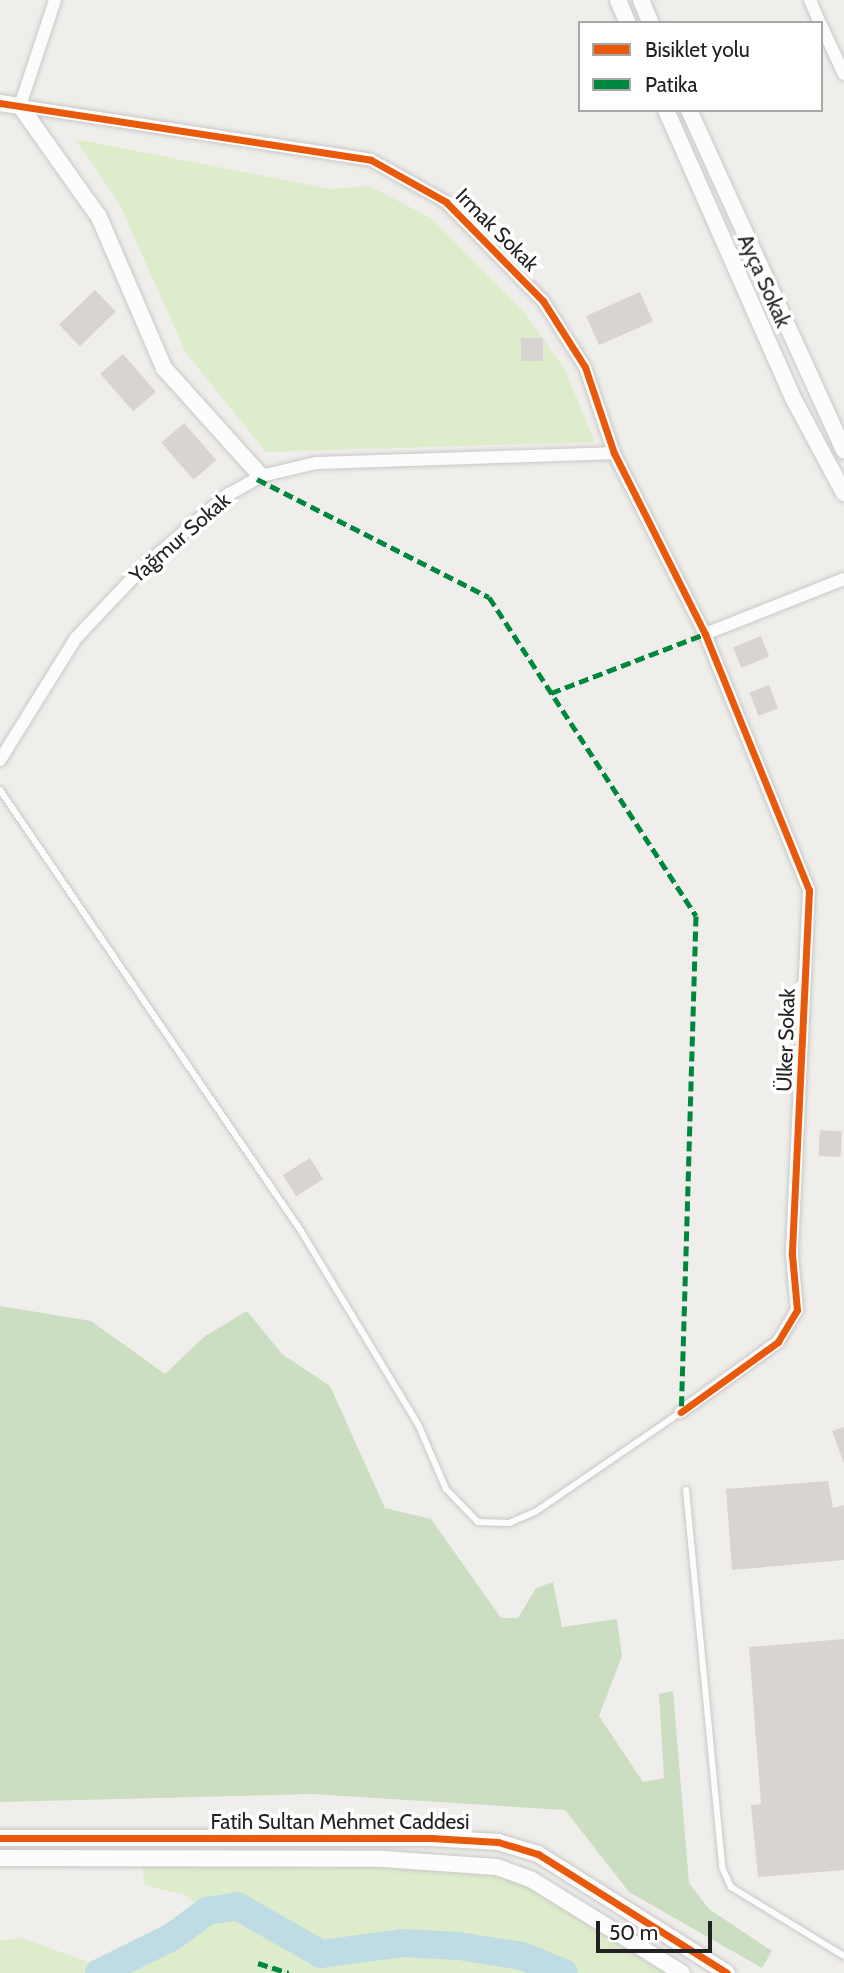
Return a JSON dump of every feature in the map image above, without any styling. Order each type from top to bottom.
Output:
[{"type":"street","points":[[20,106],[55,0]]},
{"type":"street","points":[[618,0],[627,21]]},
{"type":"street","points":[[641,0],[650,21]]},
{"type":"street","points":[[810,0],[820,21]]},
{"type":"street","points":[[823,28],[844,75]]},
{"type":"street","points":[[0,103],[20,106],[99,217],[164,368],[261,476]]},
{"type":"street","name":"Irmak Sokak","points":[[20,106],[371,160],[446,202],[542,301],[584,367],[614,453],[705,634]]},
{"type":"street","name":"Ayça Sokak","points":[[667,112],[793,398],[844,493]]},
{"type":"street","name":"Ayça Sokak","points":[[690,112],[844,450]]},
{"type":"street","name":"Yağmur Sokak","points":[[0,760],[76,638],[144,566],[226,496],[261,476],[316,463],[614,453]]},
{"type":"street","points":[[705,634],[844,579]]},
{"type":"street","name":"Ülker Sokak","points":[[681,1412],[778,1342],[797,1310],[792,1255],[809,890],[705,634]]},
{"type":"street","name":"Fatih Sultan Mehmet Caddesi","points":[[0,1838],[431,1838],[498,1842],[538,1854],[727,1973]]},
{"type":"street","name":"Fatih Sultan Mehmet Caddesi","points":[[0,1858],[383,1859],[497,1867],[532,1880],[682,1973]]},
{"type":"lane","points":[[0,790],[301,1231],[418,1424],[446,1489],[478,1521],[509,1523],[535,1512],[681,1412]]},
{"type":"lane","points":[[686,1490],[722,1867],[732,1888],[844,1956]]},
{"type":"green space","points":[[75,139],[330,189],[369,186],[431,218],[524,312],[565,370],[595,442],[266,452],[186,353],[119,203]]},
{"type":"green space","points":[[0,1306],[91,1321],[165,1374],[205,1336],[247,1311],[282,1354],[330,1386],[385,1508],[431,1519],[501,1618],[518,1618],[536,1588],[553,1582],[562,1627],[617,1619],[622,1656],[599,1716],[643,1782],[664,1778],[659,1694],[673,1691],[689,1883],[709,1909],[772,1951],[762,1968],[629,1892],[565,1810],[312,1794],[0,1802]]},
{"type":"green space","points":[[141,1859],[497,1867],[682,1973],[0,1973],[0,1941],[22,1938],[110,1970],[198,1906],[186,1895],[145,1885]]},
{"type":"building","points":[[95,290],[116,312],[80,346],[59,325]]},
{"type":"building","points":[[640,292],[653,321],[599,345],[586,316]]},
{"type":"building","points":[[521,338],[543,338],[543,361],[521,361]]},
{"type":"building","points":[[123,354],[156,392],[133,411],[100,374]]},
{"type":"building","points":[[184,423],[216,460],[194,480],[161,443]]},
{"type":"building","points":[[761,636],[769,656],[741,668],[733,647]]},
{"type":"building","points":[[769,685],[778,708],[758,716],[749,693]]},
{"type":"building","points":[[820,1130],[842,1131],[841,1157],[819,1156]]},
{"type":"building","points":[[310,1158],[323,1179],[296,1196],[283,1175]]},
{"type":"building","points":[[844,1427],[844,1464],[832,1431]]},
{"type":"building","points":[[828,1481],[833,1508],[844,1505],[844,1560],[732,1570],[726,1489]]},
{"type":"building","points":[[844,1639],[844,1870],[758,1877],[751,1805],[761,1804],[749,1647]]},
{"type":"waterway","points":[[99,1973],[172,1937],[207,1911],[237,1906],[321,1954],[402,1943],[459,1946],[522,1956],[564,1973]]},
{"type":"marked path","points":[[257,479],[489,597],[696,916],[681,1412]]},
{"type":"marked path","points":[[551,693],[705,634]]},
{"type":"marked path","points":[[258,1963],[288,1973]]},
{"type":"cycle path","points":[[0,103],[371,160],[446,202],[543,301],[585,367],[614,453],[705,634],[809,890],[792,1255],[797,1310],[778,1342],[681,1412]]},
{"type":"cycle path","points":[[0,1838],[431,1838],[498,1842],[538,1854],[727,1973]]}]
